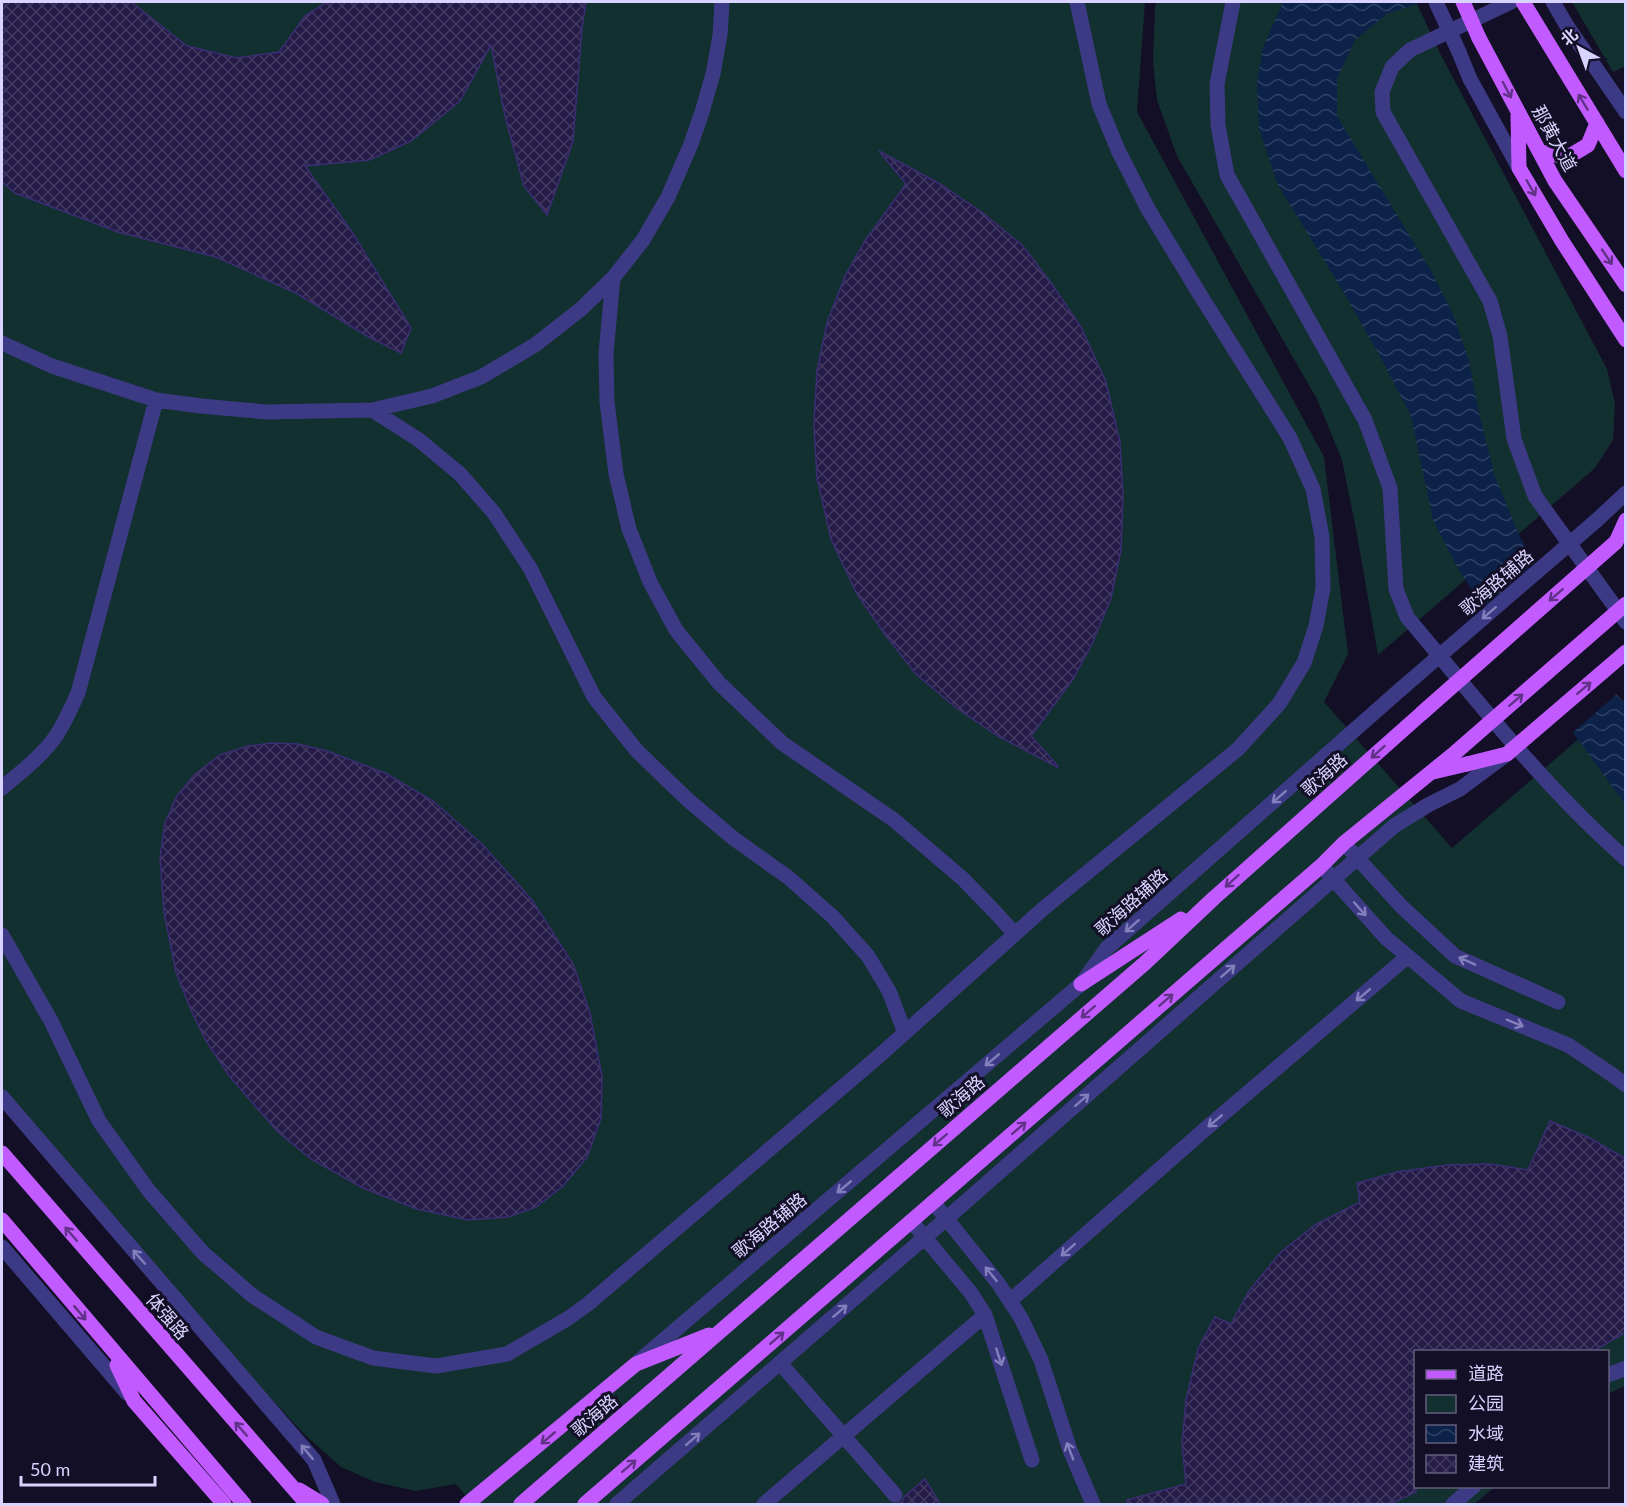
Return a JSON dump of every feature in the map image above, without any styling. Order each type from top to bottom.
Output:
[{"type":"main road","name":"那黄大道","points":[[1463,2],[1479,38],[1555,181],[1626,285]]},
{"type":"main road","points":[[1523,2],[1626,171]]},
{"type":"main road","points":[[1518,112],[1519,168],[1562,241],[1626,340]]},
{"type":"main road","points":[[1540,152],[1568,157],[1588,145],[1597,123]]},
{"type":"main road","points":[[1621,538],[1626,520]]},
{"type":"main road","name":"歌海路","points":[[521,1504],[1145,963],[1214,898],[1621,538]]},
{"type":"main road","points":[[585,1504],[1321,866],[1344,843],[1456,752],[1626,604]]},
{"type":"main road","points":[[1430,772],[1507,754],[1626,652]]},
{"type":"main road","points":[[1081,984],[1214,898]]},
{"type":"main road","name":"体强路","points":[[2,1153],[307,1504]]},
{"type":"main road","points":[[2,1220],[244,1504]]},
{"type":"main road","points":[[467,1504],[636,1364],[720,1330]]},
{"type":"main road","points":[[109,1346],[134,1401],[224,1504]]},
{"type":"main road","points":[[286,1481],[322,1504]]},
{"type":"street","points":[[2,343],[52,366],[156,400],[266,412],[372,410],[432,396],[481,377],[534,345],[581,309],[613,278],[643,240],[668,197],[691,144],[713,75],[720,35],[722,2]]},
{"type":"street","points":[[2,935],[51,1022],[99,1121],[149,1191],[203,1253],[253,1296],[315,1337],[373,1359],[436,1366],[507,1354],[567,1320],[613,1284],[905,1033],[1044,908],[1238,749],[1280,704],[1304,663],[1316,626],[1323,588],[1322,537],[1313,489],[1290,438],[1153,218],[1118,150],[1099,104],[1077,2]]},
{"type":"street","points":[[1233,2],[1217,84],[1218,125],[1227,175],[1365,420],[1390,488],[1396,589],[1407,617],[1536,771],[1608,844],[1626,859]]},
{"type":"street","points":[[1437,2],[1470,79],[1519,168]]},
{"type":"street","points":[[1511,2],[1410,50],[1392,67],[1382,92],[1383,112],[1490,301],[1500,336],[1514,439],[1536,496],[1626,622]]},
{"type":"street","points":[[1555,6],[1626,112]]},
{"type":"street","points":[[613,278],[606,363],[607,402],[616,474],[629,529],[650,582],[676,630],[719,683],[782,743],[894,820],[963,879],[1015,934]]},
{"type":"street","points":[[2,788],[37,758],[55,737],[78,693],[156,400]]},
{"type":"street","points":[[372,410],[419,440],[460,474],[494,513],[530,568],[594,697],[622,733],[637,751],[688,800],[733,838],[789,878],[833,917],[868,956],[889,991],[905,1033]]},
{"type":"street","name":"歌海路辅路","points":[[636,1364],[1081,984],[1106,949],[1626,493]]},
{"type":"street","points":[[617,1504],[1394,826],[1460,789],[1507,754]]},
{"type":"street","points":[[1344,843],[1401,906],[1455,956],[1558,1002]]},
{"type":"street","points":[[1321,866],[1386,938],[1461,1001],[1568,1045],[1626,1085]]},
{"type":"street","points":[[1010,1302],[1203,1131],[1407,957]]},
{"type":"street","points":[[2,1097],[314,1460],[333,1504]]},
{"type":"street","points":[[933,1202],[998,1283],[1021,1318],[1041,1360],[1070,1450],[1093,1504]]},
{"type":"street","points":[[911,1221],[971,1293],[985,1315],[1032,1460]]},
{"type":"street","points":[[2,1247],[134,1401]]},
{"type":"street","points":[[764,1504],[985,1315]]},
{"type":"street","points":[[780,1363],[895,1495]]},
{"type":"street","points":[[1609,1375],[1626,1368]]},
{"type":"street","points":[[1453,1504],[1472,1488]]},
{"type":"green space","points":[[2,2],[1145,2],[1137,112],[1324,457],[1348,654],[1324,702],[1452,848],[1625,699],[1625,1386],[1609,1394],[1609,1350],[1414,1350],[1414,1488],[1494,1488],[1474,1504],[473,1504],[456,1484],[416,1491],[375,1482],[341,1467],[304,1434],[133,1250],[2,1094]]},
{"type":"green space","points":[[1157,2],[1416,2],[1441,55],[1607,369],[1615,404],[1613,440],[1595,468],[1378,655],[1342,460],[1317,399],[1177,156],[1157,100],[1153,63]]},
{"type":"green space","points":[[1572,2],[1625,2],[1625,66],[1613,72]]},
{"type":"water","points":[[1283,2],[1422,2],[1387,14],[1355,40],[1337,79],[1337,116],[1431,271],[1453,314],[1469,361],[1495,477],[1521,539],[1612,690],[1625,703],[1625,804],[1490,619],[1455,563],[1433,520],[1411,416],[1344,293],[1278,185],[1259,129],[1257,83],[1263,47]]},
{"type":"pier","points":[[1538,560],[1619,692],[1571,734],[1481,610]]},
{"type":"building","points":[[2,2],[131,2],[187,46],[237,58],[279,52],[305,16],[327,2],[586,2],[573,141],[547,215],[524,186],[505,116],[491,45],[460,101],[411,141],[369,160],[305,166],[352,232],[411,328],[401,353],[367,336],[296,293],[216,257],[118,232],[15,193],[2,182]]},
{"type":"building","points":[[879,151],[940,184],[983,213],[1023,246],[1081,327],[1106,382],[1120,442],[1123,495],[1121,550],[1111,598],[1092,644],[1073,679],[1031,736],[1057,767],[998,736],[955,707],[916,674],[857,594],[831,539],[817,478],[814,425],[817,371],[827,323],[845,276],[865,241],[906,184]]},
{"type":"building","points":[[272,743],[298,744],[327,751],[385,773],[433,801],[482,844],[532,900],[573,964],[590,1013],[602,1077],[601,1118],[587,1157],[563,1186],[536,1207],[508,1217],[468,1220],[417,1209],[363,1188],[311,1159],[278,1132],[230,1077],[206,1041],[176,972],[164,913],[160,857],[165,823],[177,796],[194,775],[220,755],[248,746]]},
{"type":"building","points":[[1550,1121],[1590,1138],[1626,1159],[1626,1332],[1595,1350],[1414,1350],[1414,1488],[1416,1492],[1390,1504],[1128,1504],[1127,1500],[1186,1484],[1182,1444],[1186,1400],[1198,1349],[1215,1317],[1231,1324],[1249,1291],[1281,1252],[1315,1225],[1360,1202],[1357,1183],[1397,1172],[1447,1165],[1490,1164],[1528,1170]]},
{"type":"building","points":[[925,1479],[940,1504],[897,1504],[902,1502],[904,1497]]}]
